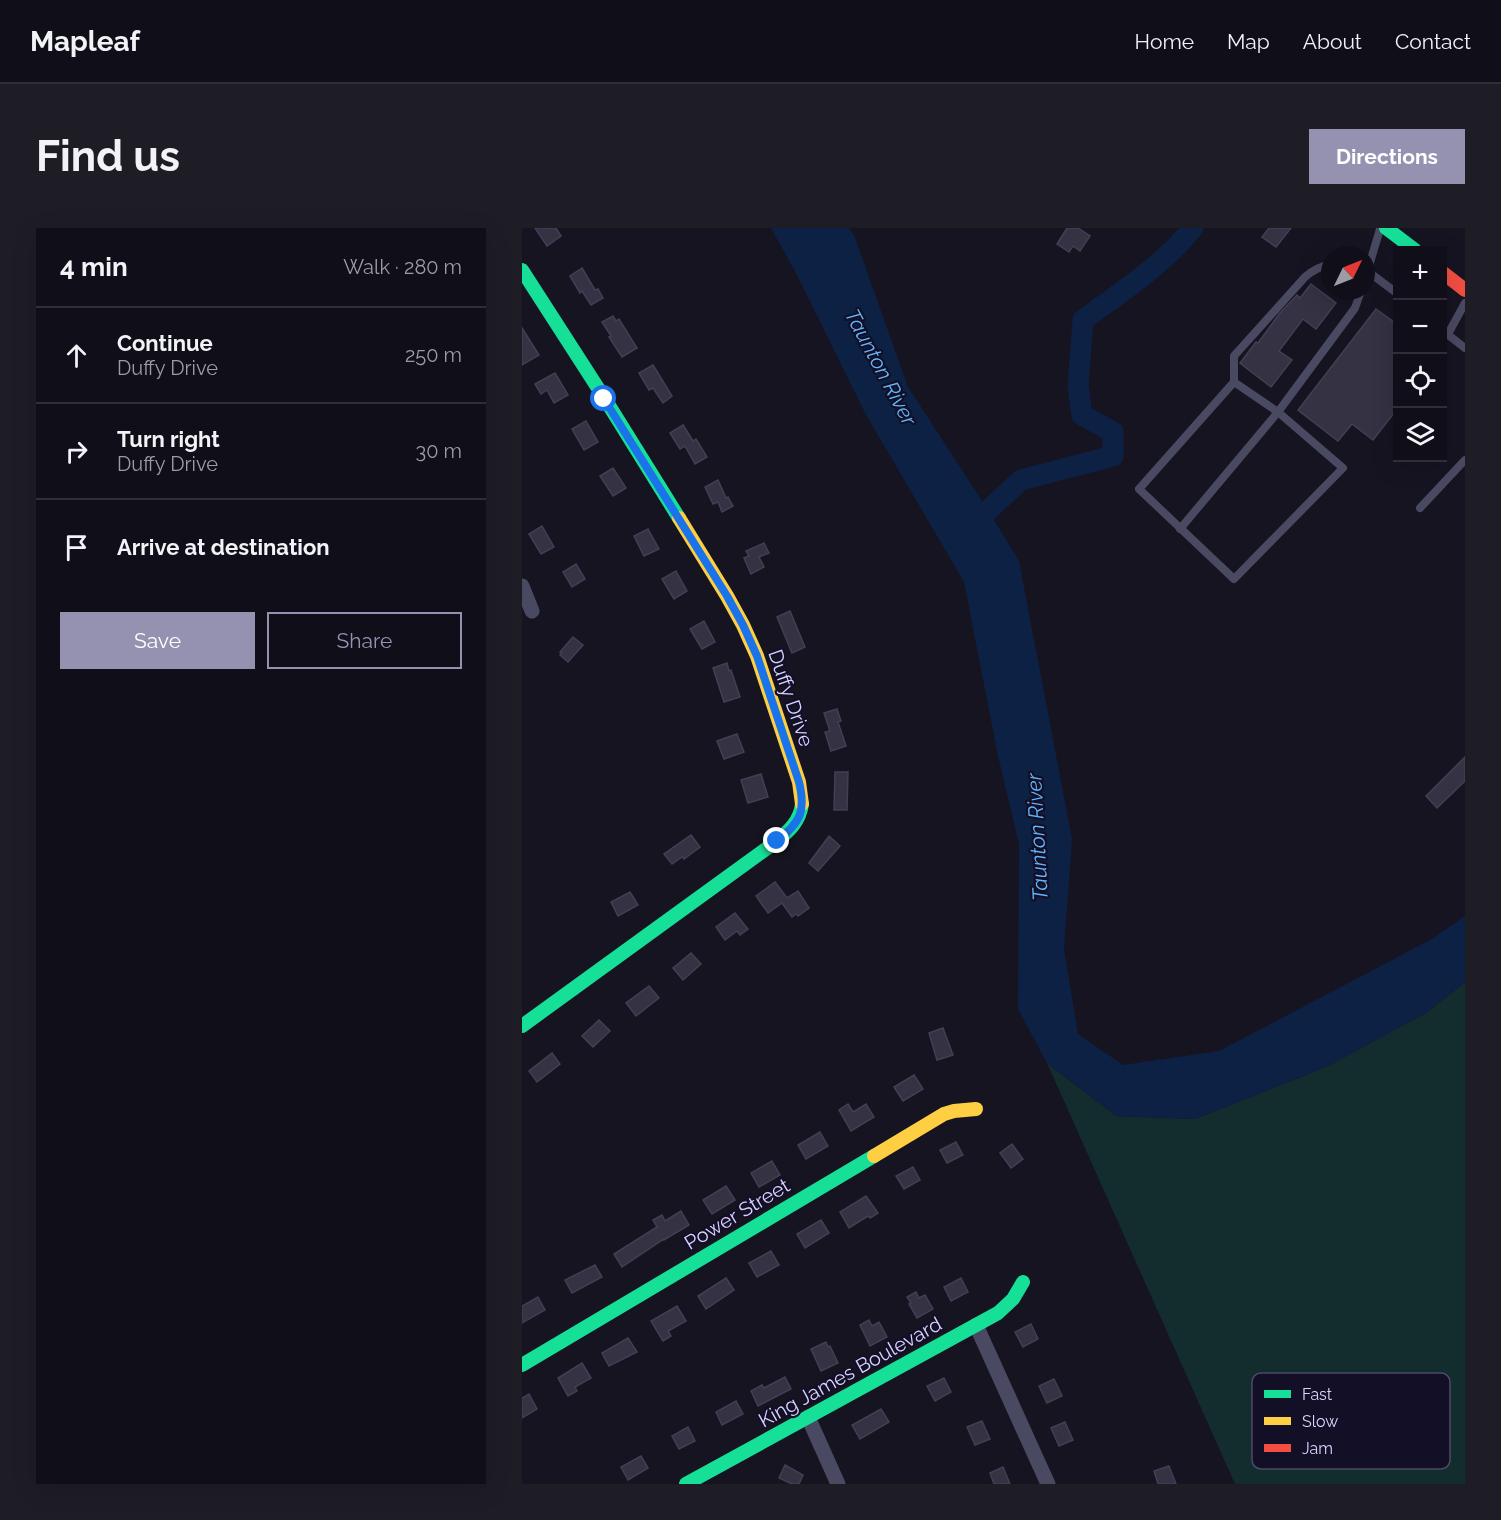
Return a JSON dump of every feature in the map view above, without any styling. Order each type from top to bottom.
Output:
[{"type":"main road","points":[[1386,228],[1410,246]]},
{"type":"main road","name":"Duffy Drive","points":[[522,270],[743,625],[757,656],[795,771],[803,805],[793,826],[777,841],[522,1026]]},
{"type":"main road","points":[[1447,275],[1465,290]]},
{"type":"main road","name":"Power Street","points":[[522,1365],[944,1114],[976,1109]]},
{"type":"main road","name":"King James Boulevard","points":[[686,1484],[1007,1307],[1021,1290],[1023,1282]]},
{"type":"street","points":[[522,586],[532,611]]},
{"type":"street","points":[[976,1325],[1048,1484]]},
{"type":"street","points":[[808,1417],[838,1484]]},
{"type":"lane","points":[[1375,247],[1381,228]]},
{"type":"lane","points":[[1234,382],[1278,412],[1343,468],[1234,579],[1139,489],[1234,382],[1234,356],[1305,277],[1321,266]]},
{"type":"lane","points":[[1375,278],[1393,290]]},
{"type":"lane","points":[[1180,529],[1278,412],[1355,308],[1358,300]]},
{"type":"lane","points":[[1447,329],[1465,303]]},
{"type":"lane","points":[[1447,334],[1465,348]]},
{"type":"lane","points":[[1420,508],[1465,460]]},
{"type":"green space","points":[[1465,982],[1465,1484],[1235,1484],[1047,1063],[1116,1116],[1195,1119],[1326,1067],[1427,1012]]},
{"type":"water","name":"Taunton River","points":[[771,228],[849,228],[854,235],[908,387],[1019,561],[1072,839],[1064,949],[1078,1034],[1123,1065],[1219,1051],[1432,939],[1465,916],[1465,982],[1427,1012],[1326,1067],[1195,1119],[1116,1116],[1047,1063],[1018,1009],[1019,844],[998,756],[964,582],[865,413],[797,275]]},
{"type":"building","points":[[535,228],[556,228],[561,236],[547,246]]},
{"type":"building","points":[[1067,228],[1078,228],[1090,236],[1080,251],[1073,246],[1069,252],[1057,244]]},
{"type":"building","points":[[1269,228],[1291,228],[1276,247],[1262,237]]},
{"type":"building","points":[[582,268],[595,290],[598,289],[603,298],[591,305],[582,291],[580,293],[570,276]]},
{"type":"building","points":[[1311,284],[1321,292],[1321,300],[1332,300],[1336,303],[1316,329],[1303,319],[1279,351],[1292,360],[1271,387],[1240,363],[1280,313],[1297,295],[1300,298]]},
{"type":"building","points":[[1376,309],[1393,321],[1393,414],[1373,440],[1352,424],[1338,441],[1298,410]]},
{"type":"building","points":[[613,316],[616,321],[619,319],[637,348],[622,357],[602,322]]},
{"type":"building","points":[[522,328],[539,355],[522,365]]},
{"type":"building","points":[[653,365],[672,396],[663,403],[653,388],[649,390],[639,373]]},
{"type":"building","points":[[555,373],[568,395],[554,403],[547,390],[541,394],[535,384]]},
{"type":"building","points":[[586,421],[598,442],[584,450],[572,429]]},
{"type":"building","points":[[683,425],[693,441],[696,439],[707,457],[695,464],[685,446],[680,449],[670,433]]},
{"type":"building","points":[[613,468],[626,488],[613,496],[600,476]]},
{"type":"building","points":[[718,480],[726,498],[728,497],[733,506],[722,512],[718,502],[713,504],[705,487]]},
{"type":"building","points":[[542,526],[554,547],[541,554],[529,534]]},
{"type":"building","points":[[648,529],[659,549],[644,556],[634,536]]},
{"type":"building","points":[[764,543],[769,553],[759,557],[764,567],[751,574],[744,558],[749,556],[746,551]]},
{"type":"building","points":[[576,564],[585,579],[572,587],[563,572]]},
{"type":"building","points":[[676,571],[687,591],[674,599],[662,579]]},
{"type":"building","points":[[790,611],[805,647],[792,653],[777,617]]},
{"type":"building","points":[[704,621],[715,642],[702,649],[690,629]]},
{"type":"building","points":[[573,637],[583,645],[568,662],[560,655],[562,653],[560,652]]},
{"type":"building","points":[[727,663],[740,697],[724,702],[713,668]]},
{"type":"building","points":[[837,709],[841,721],[838,722],[846,746],[831,751],[825,732],[830,731],[824,713]]},
{"type":"building","points":[[737,734],[744,752],[724,759],[717,741]]},
{"type":"building","points":[[1465,757],[1465,781],[1437,808],[1426,796]]},
{"type":"building","points":[[835,772],[848,772],[847,810],[834,810]]},
{"type":"building","points":[[761,774],[768,797],[748,803],[741,780]]},
{"type":"building","points":[[691,835],[700,847],[684,859],[682,857],[672,864],[664,854]]},
{"type":"building","points":[[829,836],[840,846],[818,871],[809,863]]},
{"type":"building","points":[[775,882],[787,898],[798,891],[809,908],[798,916],[796,914],[792,917],[782,903],[768,913],[756,896]]},
{"type":"building","points":[[630,892],[638,905],[618,916],[611,902]]},
{"type":"building","points":[[735,913],[748,929],[740,935],[737,931],[725,940],[716,927]]},
{"type":"building","points":[[691,953],[701,964],[683,980],[673,968]]},
{"type":"building","points":[[649,986],[659,998],[636,1016],[626,1003]]},
{"type":"building","points":[[599,1020],[610,1031],[593,1047],[582,1036]]},
{"type":"building","points":[[943,1028],[953,1055],[937,1060],[929,1033]]},
{"type":"building","points":[[552,1053],[560,1064],[537,1082],[529,1071]]},
{"type":"building","points":[[914,1075],[923,1089],[903,1101],[894,1087]]},
{"type":"building","points":[[848,1104],[853,1112],[866,1104],[874,1117],[851,1131],[839,1110]]},
{"type":"building","points":[[820,1132],[828,1146],[806,1159],[798,1145]]},
{"type":"building","points":[[956,1142],[963,1155],[947,1163],[940,1150]]},
{"type":"building","points":[[1012,1144],[1023,1159],[1011,1168],[1000,1153]]},
{"type":"building","points":[[772,1161],[780,1175],[759,1187],[751,1173]]},
{"type":"building","points":[[913,1167],[920,1180],[904,1189],[896,1176]]},
{"type":"building","points":[[726,1186],[735,1200],[712,1214],[703,1200]]},
{"type":"building","points":[[866,1196],[878,1213],[870,1218],[868,1216],[849,1228],[840,1212]]},
{"type":"building","points":[[681,1211],[689,1225],[622,1267],[614,1254],[657,1227],[653,1220],[662,1215],[665,1221]]},
{"type":"building","points":[[821,1220],[829,1233],[805,1248],[797,1234]]},
{"type":"building","points":[[771,1251],[779,1265],[757,1277],[749,1263]]},
{"type":"building","points":[[595,1265],[602,1277],[572,1293],[565,1280]]},
{"type":"building","points":[[726,1278],[734,1290],[706,1309],[698,1296]]},
{"type":"building","points":[[961,1278],[968,1292],[951,1301],[944,1287]]},
{"type":"building","points":[[916,1292],[919,1298],[925,1295],[933,1309],[917,1318],[907,1297]]},
{"type":"building","points":[[538,1297],[545,1310],[522,1323],[522,1306]]},
{"type":"building","points":[[677,1306],[686,1321],[668,1331],[671,1336],[663,1341],[651,1321]]},
{"type":"building","points":[[869,1320],[872,1326],[879,1322],[887,1337],[870,1346],[860,1325]]},
{"type":"building","points":[[1031,1324],[1038,1339],[1023,1347],[1015,1332]]},
{"type":"building","points":[[628,1338],[637,1352],[609,1366],[602,1353]]},
{"type":"building","points":[[826,1342],[838,1363],[821,1371],[811,1349]]},
{"type":"building","points":[[582,1363],[591,1378],[575,1387],[577,1391],[568,1396],[558,1378]]},
{"type":"building","points":[[785,1377],[791,1389],[758,1406],[751,1391],[762,1385],[764,1388]]},
{"type":"building","points":[[944,1378],[951,1392],[935,1401],[927,1386]]},
{"type":"building","points":[[1054,1379],[1062,1396],[1047,1403],[1039,1386]]},
{"type":"building","points":[[529,1394],[537,1409],[522,1418],[522,1398]]},
{"type":"building","points":[[736,1401],[743,1414],[722,1425],[716,1412]]},
{"type":"building","points":[[881,1409],[889,1422],[860,1439],[852,1425]]},
{"type":"building","points":[[982,1421],[990,1439],[975,1445],[967,1427]]},
{"type":"building","points":[[1065,1422],[1073,1440],[1059,1446],[1051,1428]]},
{"type":"building","points":[[688,1427],[695,1441],[679,1449],[672,1436]]},
{"type":"building","points":[[641,1456],[648,1468],[628,1480],[621,1467]]},
{"type":"building","points":[[785,1465],[803,1475],[799,1484],[792,1484],[779,1478]]},
{"type":"building","points":[[1169,1466],[1176,1484],[1158,1484],[1154,1471]]},
{"type":"building","points":[[1003,1467],[1010,1484],[994,1484],[990,1473]]},
{"type":"waterway","points":[[969,528],[1021,480],[1113,456],[1113,432],[1082,415],[1078,386],[1083,320],[1155,266],[1193,228]]},
{"type":"traffic: fast","points":[[1386,228],[1410,246]]},
{"type":"traffic: fast","points":[[522,270],[679,518]]},
{"type":"traffic: fast","points":[[522,1026],[777,841],[796,821],[802,804]]},
{"type":"traffic: fast","points":[[522,1365],[874,1156]]},
{"type":"traffic: fast","points":[[686,1484],[998,1313],[1013,1299],[1023,1282]]},
{"type":"traffic: slow","points":[[679,518],[727,596],[757,656],[799,782],[802,804]]},
{"type":"traffic: slow","points":[[874,1156],[944,1114],[976,1109]]},
{"type":"traffic: jam","points":[[1447,276],[1465,290]]},
{"type":"route","points":[[604,399],[727,596],[757,656],[799,782],[803,805],[793,826],[777,841]]}]
